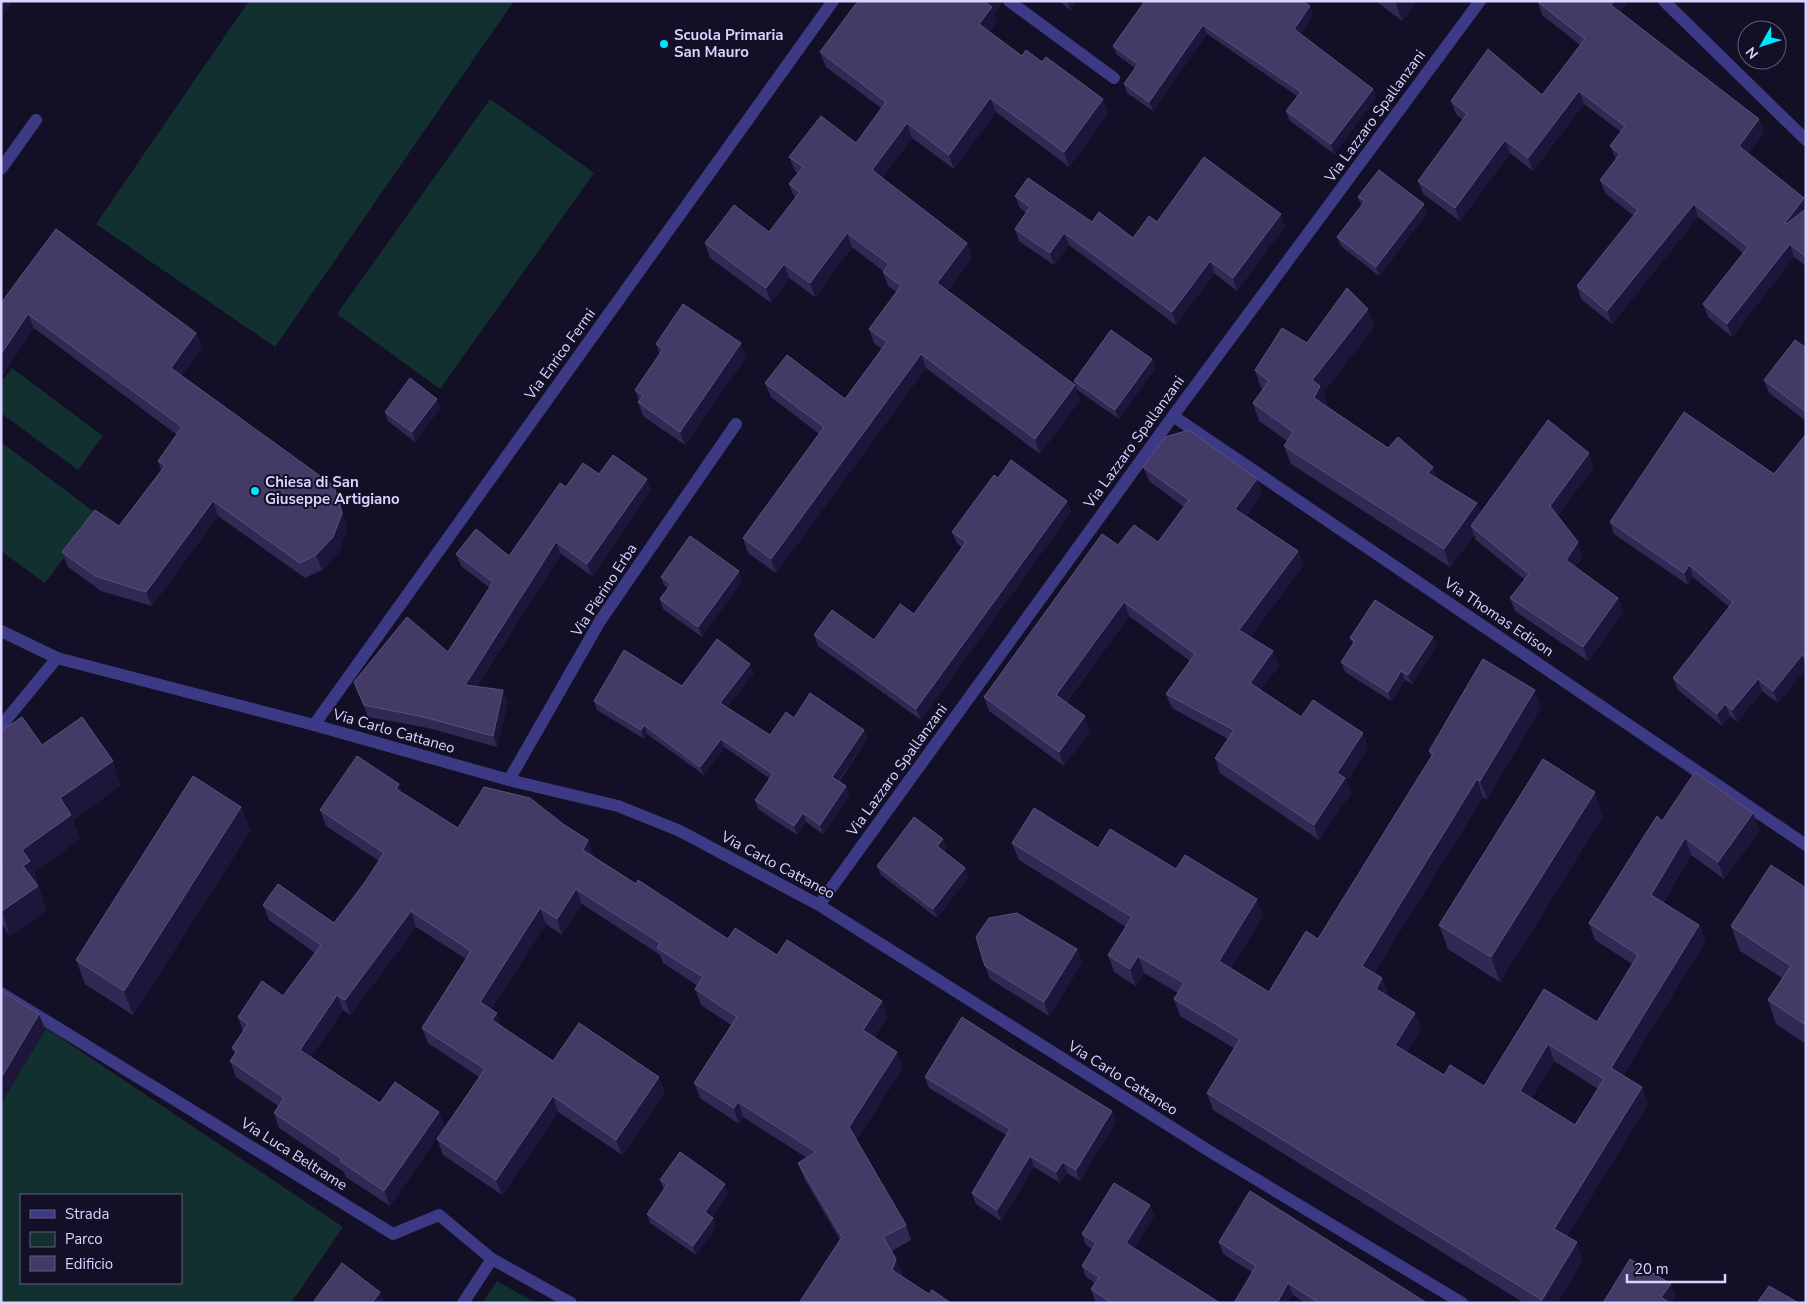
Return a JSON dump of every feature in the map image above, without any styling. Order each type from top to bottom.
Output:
[{"type":"street","name":"Via Enrico Fermi","points":[[314,725],[833,1]]},
{"type":"street","points":[[1009,1],[1114,78]]},
{"type":"street","name":"Via Lazzaro Spallanzani","points":[[819,905],[1173,416],[1480,1]]},
{"type":"street","points":[[1664,1],[1806,140]]},
{"type":"street","points":[[1,170],[36,120]]},
{"type":"street","name":"Via Thomas Edison","points":[[1173,416],[1806,845]]},
{"type":"street","name":"Via Pierino Erba","points":[[509,780],[600,621],[736,424]]},
{"type":"street","name":"Via Carlo Cattaneo","points":[[1,631],[57,658],[314,725],[509,780],[618,806],[680,831],[819,905],[1214,1154],[1462,1303]]},
{"type":"street","points":[[1,726],[57,658]]},
{"type":"street","name":"Via Luca Beltrame","points":[[1,993],[393,1234],[440,1215],[492,1259],[571,1303]]},
{"type":"street","points":[[463,1303],[492,1259]]},
{"type":"green space","points":[[249,1],[514,1],[275,347],[96,224]]},
{"type":"green space","points":[[490,99],[594,173],[440,389],[337,314]]},
{"type":"green space","points":[[12,368],[103,436],[78,470],[1,413],[1,382]]},
{"type":"green space","points":[[1,442],[97,514],[45,583],[1,551]]},
{"type":"green space","points":[[46,1028],[343,1227],[291,1303],[1,1303],[1,1103]]},
{"type":"green space","points":[[497,1281],[536,1303],[482,1303]]},
{"type":"building","points":[[858,1],[987,1],[986,3],[992,7],[979,24],[1022,56],[1026,50],[1042,62],[1046,57],[1103,99],[1064,152],[990,98],[949,155],[907,123],[872,170],[967,243],[937,283],[1075,385],[1035,439],[921,354],[771,559],[743,538],[824,427],[765,383],[787,355],[845,399],[887,342],[869,329],[901,286],[883,272],[889,264],[847,233],[810,283],[784,264],[766,288],[705,243],[734,205],[769,232],[800,192],[789,184],[803,167],[789,157],[821,116],[856,143],[886,102],[820,52]]},
{"type":"building","points":[[1145,1],[1303,1],[1310,6],[1294,29],[1373,89],[1331,144],[1286,111],[1301,92],[1203,25],[1149,102],[1124,84],[1138,64],[1113,46]]},
{"type":"building","points":[[1538,1],[1614,1],[1611,5],[1759,119],[1739,146],[1804,198],[1785,223],[1806,209],[1806,257],[1790,244],[1727,324],[1703,304],[1748,247],[1694,204],[1607,311],[1577,286],[1638,210],[1600,180],[1620,154],[1610,146],[1625,126],[1579,91],[1528,158],[1505,140],[1455,208],[1418,181],[1467,114],[1451,101],[1488,49],[1542,95],[1585,39]]},
{"type":"building","points":[[1204,157],[1281,214],[1233,278],[1210,261],[1172,312],[1064,233],[1050,253],[1015,229],[1030,207],[1015,196],[1028,178],[1092,222],[1099,212],[1133,238],[1149,216],[1157,222]]},
{"type":"building","points":[[1379,170],[1424,204],[1376,267],[1337,237],[1365,201],[1358,197]]},
{"type":"building","points":[[56,229],[196,333],[171,368],[334,486],[342,513],[333,537],[316,555],[300,563],[213,501],[146,592],[95,576],[62,552],[95,510],[119,526],[165,466],[158,461],[182,427],[28,314],[1,354],[1,303]]},
{"type":"building","points":[[1347,288],[1368,309],[1312,380],[1320,386],[1314,398],[1388,448],[1398,437],[1433,467],[1428,473],[1477,503],[1444,549],[1284,446],[1293,432],[1253,403],[1269,381],[1255,370],[1282,328],[1307,343]]},
{"type":"building","points":[[683,304],[741,343],[680,432],[638,402],[643,396],[635,390],[663,349],[656,344]]},
{"type":"building","points":[[1111,330],[1152,359],[1115,410],[1074,381]]},
{"type":"building","points":[[1795,340],[1806,348],[1806,412],[1764,380]]},
{"type":"building","points":[[410,378],[437,399],[412,432],[385,412]]},
{"type":"building","points":[[1684,412],[1774,474],[1806,434],[1806,658],[1802,655],[1773,691],[1758,679],[1732,710],[1725,704],[1717,714],[1673,678],[1733,602],[1689,565],[1684,573],[1610,522]]},
{"type":"building","points":[[1548,420],[1589,453],[1550,506],[1578,542],[1566,560],[1618,598],[1583,647],[1510,598],[1529,574],[1471,526]]},
{"type":"building","points":[[1189,430],[1257,479],[1235,509],[1298,551],[1239,630],[1273,651],[1250,683],[1301,717],[1313,700],[1363,733],[1337,773],[1345,778],[1314,825],[1215,758],[1234,730],[1166,694],[1195,654],[1124,602],[1056,695],[1085,716],[1059,752],[984,697],[1102,534],[1118,545],[1134,525],[1158,542],[1189,500],[1143,467],[1165,437]]},
{"type":"building","points":[[613,455],[647,479],[587,564],[556,542],[465,685],[503,690],[493,736],[424,717],[364,705],[354,682],[407,617],[448,652],[493,582],[456,554],[476,529],[509,556],[560,483],[566,487],[583,463],[599,474]]},
{"type":"building","points":[[1011,460],[1067,501],[916,709],[814,635],[832,610],[874,640],[900,604],[914,614],[966,542],[952,532],[994,475],[998,478]]},
{"type":"building","points":[[690,536],[739,571],[698,627],[660,599],[671,584],[661,577]]},
{"type":"building","points":[[1375,600],[1433,637],[1408,675],[1401,671],[1388,692],[1341,662],[1355,641],[1350,638]]},
{"type":"building","points":[[717,639],[750,664],[720,703],[770,735],[786,712],[794,718],[810,693],[864,730],[832,777],[846,786],[820,825],[803,813],[794,826],[755,800],[773,774],[721,739],[700,767],[644,725],[641,730],[594,701],[624,650],[682,686]]},
{"type":"building","points":[[1483,659],[1535,690],[1480,781],[1477,779],[1362,966],[1382,978],[1376,989],[1415,1013],[1395,1045],[1444,1075],[1450,1065],[1484,1086],[1544,989],[1597,1022],[1638,955],[1589,923],[1657,816],[1662,821],[1695,772],[1753,813],[1718,862],[1685,838],[1651,895],[1699,925],[1611,1068],[1642,1087],[1554,1229],[1577,1242],[1542,1300],[1207,1093],[1240,1039],[1174,999],[1184,983],[1138,956],[1130,969],[1108,955],[1132,917],[1012,843],[1034,808],[1098,848],[1110,829],[1176,869],[1185,855],[1257,899],[1219,961],[1269,992],[1306,931],[1318,939],[1433,754],[1429,751]],"holes":[[[1548,1044],[1604,1079],[1575,1125],[1520,1091]]]},
{"type":"building","points":[[22,717],[42,745],[82,717],[113,761],[60,798],[71,815],[22,850],[30,861],[23,866],[38,886],[2,911],[1,731]]},
{"type":"building","points":[[357,756],[399,784],[396,789],[458,828],[484,787],[530,798],[563,824],[588,840],[583,850],[636,884],[638,880],[728,939],[735,928],[777,955],[787,940],[882,1001],[863,1030],[897,1052],[849,1127],[906,1225],[883,1237],[896,1259],[892,1270],[929,1294],[932,1290],[951,1303],[799,1303],[842,1237],[798,1163],[816,1152],[738,1102],[734,1108],[694,1083],[737,1017],[695,989],[703,977],[657,948],[660,943],[576,889],[557,919],[540,908],[480,1002],[497,1013],[492,1020],[553,1061],[579,1023],[659,1077],[616,1140],[553,1096],[496,1180],[437,1139],[485,1069],[422,1028],[471,951],[411,911],[345,1000],[337,995],[300,1050],[380,1103],[395,1082],[439,1112],[384,1191],[340,1161],[342,1159],[274,1113],[284,1098],[230,1061],[237,1051],[232,1048],[248,1024],[238,1017],[262,981],[283,996],[321,945],[263,905],[278,884],[334,923],[384,853],[320,810]]},
{"type":"building","points":[[1543,759],[1595,792],[1491,957],[1439,925]]},
{"type":"building","points":[[193,776],[241,807],[124,991],[76,960]]},
{"type":"building","points":[[914,817],[943,839],[937,846],[965,868],[933,909],[877,866]]},
{"type":"building","points":[[1771,865],[1806,888],[1806,1025],[1768,1000],[1791,966],[1731,926]]},
{"type":"building","points":[[1017,913],[1077,949],[1044,1002],[985,966],[976,937],[989,918]]},
{"type":"building","points":[[1,992],[39,1014],[1,1078]]},
{"type":"building","points":[[962,1017],[1112,1111],[1076,1170],[1063,1162],[1056,1172],[1030,1156],[997,1210],[972,1193],[1010,1129],[925,1077]]},
{"type":"building","points":[[680,1152],[725,1184],[705,1212],[713,1218],[693,1246],[647,1214],[667,1185],[660,1180]]},
{"type":"building","points":[[1114,1183],[1150,1205],[1126,1243],[1220,1303],[1112,1303],[1091,1289],[1099,1277],[1082,1266],[1096,1243],[1082,1234]]},
{"type":"building","points":[[1250,1191],[1427,1303],[1319,1303],[1288,1283],[1277,1303],[1234,1303],[1256,1266],[1219,1242]]},
{"type":"building","points":[[1630,1259],[1671,1284],[1661,1297],[1670,1303],[1603,1303]]},
{"type":"building","points":[[342,1263],[380,1292],[372,1303],[317,1303],[314,1301]]},
{"type":"building","points":[[1769,1286],[1797,1302],[1757,1303]]},
{"type":"place","name":"Scuola Primaria San Mauro","points":[[664,44]]},
{"type":"place","name":"Chiesa di San Giuseppe Artigiano","points":[[255,491]]}]
